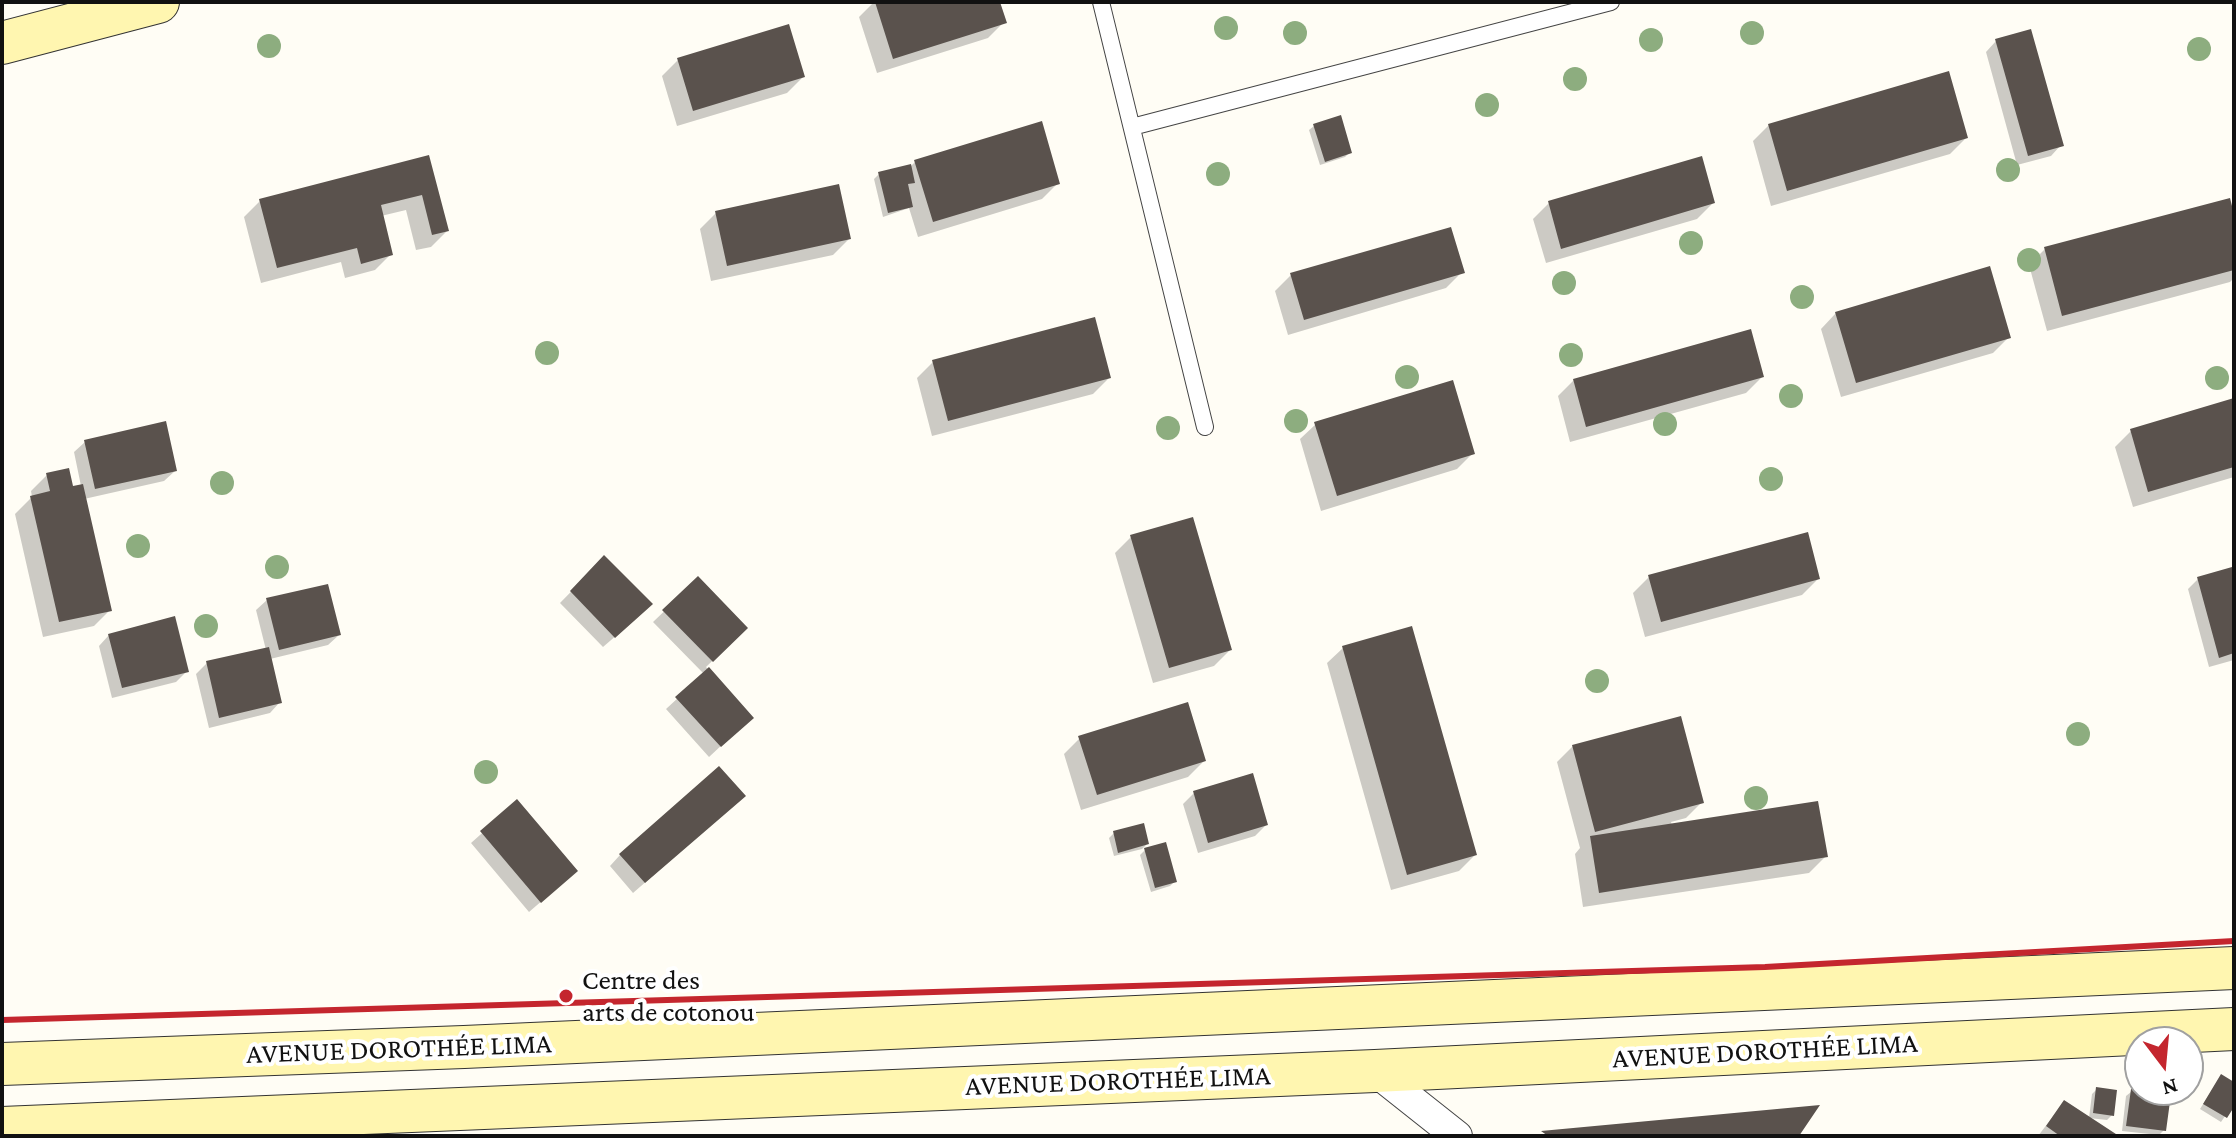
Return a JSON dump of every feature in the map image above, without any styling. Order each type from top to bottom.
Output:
[{"type":"main road","points":[[2,43],[158,2]]},
{"type":"main road","name":"AVENUE DOROTHÉE LIMA","points":[[2,1064],[480,1047],[2234,968]]},
{"type":"main road","name":"AVENUE DOROTHÉE LIMA","points":[[2,1128],[417,1116],[2234,1029]]},
{"type":"street","points":[[1375,1071],[1457,1136]]},
{"type":"lane","points":[[1101,2],[1205,427]]},
{"type":"lane","points":[[1132,127],[1611,2]]},
{"type":"building","points":[[875,2],[1000,2],[1007,23],[893,59]]},
{"type":"building","points":[[789,24],[805,77],[693,111],[677,58]]},
{"type":"building","points":[[2031,29],[2064,146],[2028,156],[1995,39]]},
{"type":"building","points":[[1949,71],[1968,138],[1787,191],[1768,124]]},
{"type":"building","points":[[1341,115],[1352,153],[1325,162],[1313,124]]},
{"type":"building","points":[[1042,121],[1060,184],[933,222],[914,160]]},
{"type":"building","points":[[429,155],[449,231],[432,235],[422,195],[381,205],[393,255],[361,264],[357,248],[277,268],[259,199]]},
{"type":"building","points":[[1702,156],[1715,203],[1561,249],[1548,201]]},
{"type":"building","points":[[911,164],[915,183],[908,184],[913,207],[888,213],[878,172]]},
{"type":"building","points":[[839,184],[851,239],[727,266],[715,211]]},
{"type":"building","points":[[2230,198],[2234,214],[2234,270],[2062,316],[2044,247]]},
{"type":"building","points":[[1451,227],[1465,273],[1304,320],[1290,273]]},
{"type":"building","points":[[1990,266],[2011,338],[1856,383],[1835,312]]},
{"type":"building","points":[[1095,317],[1111,378],[948,421],[932,360]]},
{"type":"building","points":[[1751,329],[1764,377],[1586,427],[1573,379]]},
{"type":"building","points":[[1453,380],[1475,454],[1337,496],[1314,422]]},
{"type":"building","points":[[2234,398],[2234,467],[2148,492],[2130,429]]},
{"type":"building","points":[[166,421],[177,471],[95,489],[84,440]]},
{"type":"building","points":[[69,468],[73,486],[83,484],[112,611],[59,622],[30,496],[50,491],[46,473]]},
{"type":"building","points":[[1193,517],[1232,650],[1169,668],[1130,535]]},
{"type":"building","points":[[1808,532],[1820,579],[1661,622],[1648,575]]},
{"type":"building","points":[[604,555],[653,604],[615,638],[570,591]]},
{"type":"building","points":[[2232,567],[2234,653],[2219,658],[2197,577]]},
{"type":"building","points":[[698,576],[748,628],[713,662],[662,610]]},
{"type":"building","points":[[328,584],[341,635],[279,650],[266,598]]},
{"type":"building","points":[[175,616],[189,672],[122,688],[108,634]]},
{"type":"building","points":[[1412,626],[1477,855],[1407,875],[1342,646]]},
{"type":"building","points":[[269,647],[282,703],[219,718],[206,661]]},
{"type":"building","points":[[709,667],[754,718],[721,747],[675,697]]},
{"type":"building","points":[[1188,702],[1206,761],[1097,795],[1078,736]]},
{"type":"building","points":[[1681,716],[1704,803],[1595,832],[1572,745]]},
{"type":"building","points":[[719,766],[746,796],[645,883],[619,854]]},
{"type":"building","points":[[1253,773],[1268,825],[1208,843],[1193,791]]},
{"type":"building","points":[[517,799],[578,871],[541,903],[480,831]]},
{"type":"building","points":[[1818,801],[1828,857],[1599,893],[1590,836]]},
{"type":"building","points":[[1144,823],[1149,844],[1118,853],[1113,831]]},
{"type":"building","points":[[1166,842],[1177,882],[1155,888],[1144,848]]},
{"type":"building","points":[[2221,1074],[2234,1082],[2234,1107],[2227,1118],[2204,1102]]},
{"type":"building","points":[[2096,1087],[2117,1090],[2114,1116],[2093,1113]]},
{"type":"building","points":[[2064,1100],[2119,1136],[2060,1136],[2046,1126]]},
{"type":"building","points":[[1820,1105],[1799,1136],[1548,1136],[1541,1131]]},
{"type":"building","points":[[2129,1106],[2169,1106],[2166,1131],[2126,1126]]},
{"type":"railway","points":[[2,1020],[1765,967],[2234,941]]},
{"type":"place","name":"Centre des arts de cotonou","points":[[566,996]]}]
